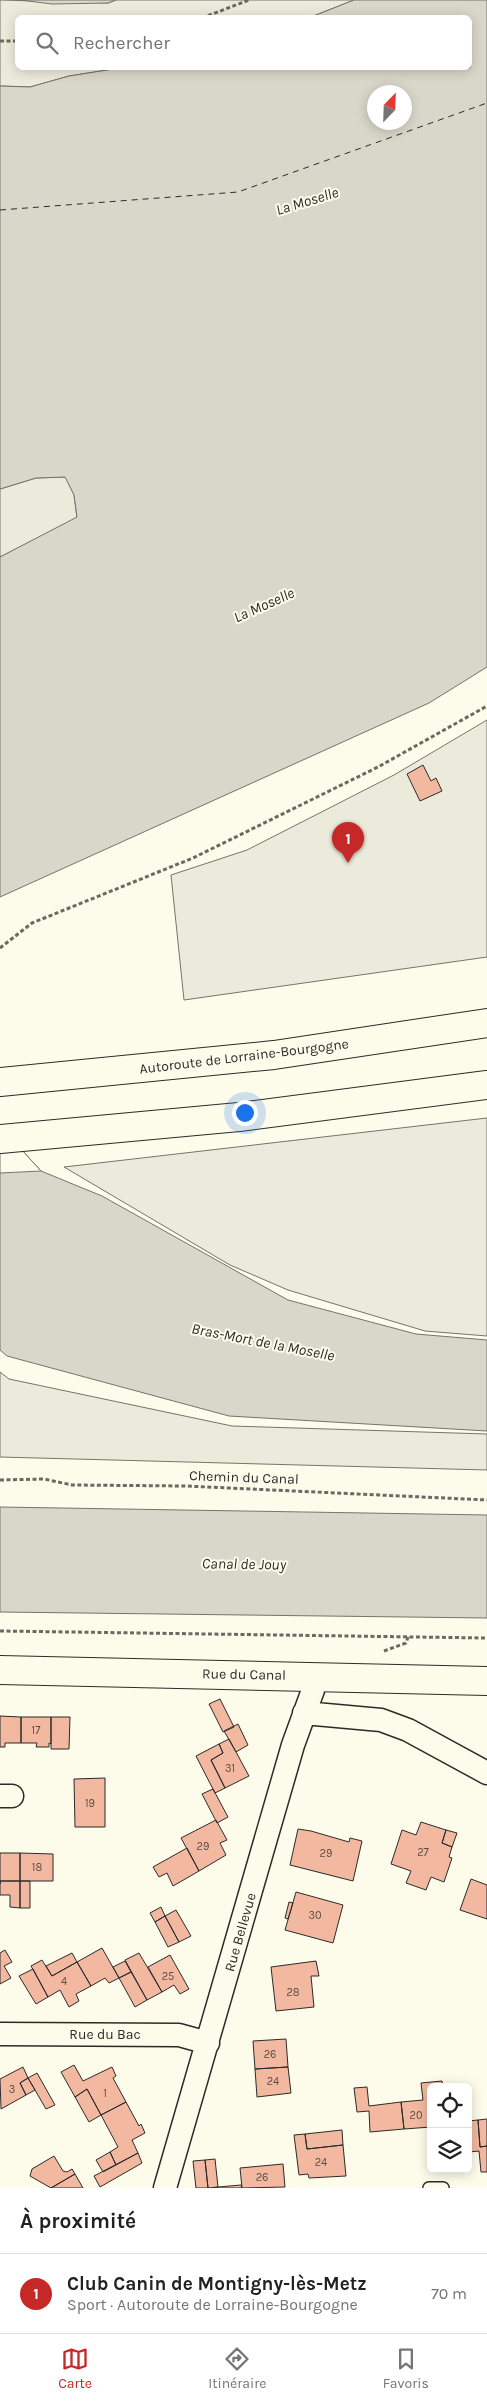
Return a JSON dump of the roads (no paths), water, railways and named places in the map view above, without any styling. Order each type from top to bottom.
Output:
[{"type":"main road","name":"Autoroute de Lorraine-Bourgogne","points":[[0,1082],[274,1054],[487,1023]]},
{"type":"main road","points":[[10,1138],[239,1117],[487,1085]]},
{"type":"main road","name":"Rue du Canal","points":[[0,1670],[487,1681]]},
{"type":"street","name":"Rue Bellevue","points":[[166,2188],[312,1690],[314,1676]]},
{"type":"street","points":[[304,1713],[381,1720],[408,1730],[487,1774]]},
{"type":"street","name":"Rue du Bac","points":[[0,2034],[179,2034],[208,2043]]},
{"type":"lane","points":[[430,2188],[443,2188]]},
{"type":"water","points":[[20,0],[116,0],[108,3],[52,4]]},
{"type":"water","name":"La Moselle","points":[[354,0],[487,0],[487,667],[429,703],[0,897],[0,557],[77,517],[74,495],[65,477],[36,478],[0,489],[0,86],[30,87],[69,76],[107,70],[472,70],[472,15],[316,15]]},
{"type":"water","name":"Bras-Mort de la Moselle","points":[[0,1126],[41,1171],[102,1196],[288,1300],[416,1334],[487,1340],[487,1431],[229,1416],[7,1356],[0,1350]]},
{"type":"water","name":"Canal de Jouy","points":[[0,1507],[487,1515],[487,1618],[0,1612]]},
{"type":"place","name":"Club Canin de Montigny-lès-Metz","points":[[348,863]]}]
